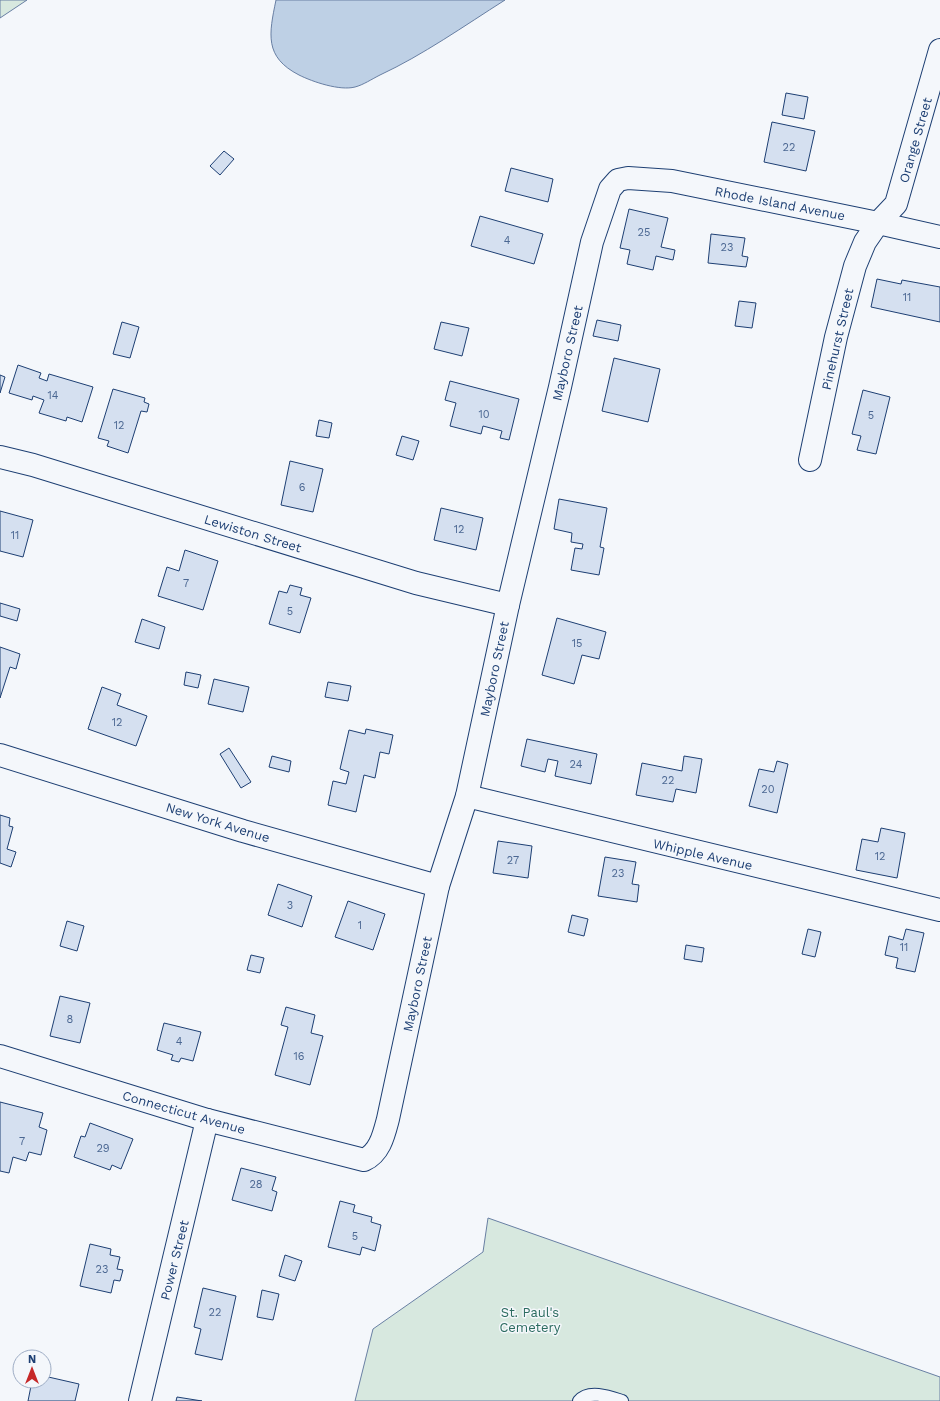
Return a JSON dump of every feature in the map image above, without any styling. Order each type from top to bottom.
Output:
[{"type":"street","name":"Orange Street","points":[[878,223],[896,204],[940,50]]},
{"type":"street","name":"Rhode Island Avenue","points":[[618,180],[628,178],[672,181],[940,237]]},
{"type":"street","name":"Mayboro Street","points":[[370,1157],[372,1157],[380,1142],[388,1119],[438,886],[466,796],[508,605],[560,388],[592,242],[610,189],[618,180]]},
{"type":"street","name":"Pinehurst Street","points":[[810,460],[836,337],[855,266],[865,242],[878,223]]},
{"type":"street","name":"Lewiston Street","points":[[0,457],[33,465],[416,582],[508,605]]},
{"type":"street","name":"New York Avenue","points":[[0,756],[243,831],[438,886]]},
{"type":"street","name":"Whipple Avenue","points":[[466,796],[940,910]]},
{"type":"street","name":"Connecticut Avenue","points":[[0,1056],[207,1120],[364,1160],[370,1157]]},
{"type":"street","name":"Power Street","points":[[140,1401],[207,1120]]},
{"type":"lane","points":[[579,1401],[581,1398],[592,1394],[622,1401]]},
{"type":"green space","points":[[0,0],[27,0],[0,18]]},
{"type":"green space","name":"St. Paul's Cemetery","points":[[488,1218],[940,1377],[940,1401],[355,1401],[373,1329],[483,1252]]},
{"type":"water","points":[[276,0],[505,0],[412,58],[355,87],[342,88],[327,85],[299,75],[288,68],[274,52],[271,34]]},
{"type":"building","points":[[786,93],[808,97],[804,119],[782,115]]},
{"type":"building","points":[[772,122],[815,131],[806,171],[764,162]]},
{"type":"building","points":[[224,151],[234,159],[220,175],[210,166]]},
{"type":"building","points":[[511,168],[553,179],[548,202],[505,191]]},
{"type":"building","points":[[629,209],[668,218],[661,247],[675,250],[673,260],[656,256],[653,270],[627,264],[630,250],[620,248]]},
{"type":"building","points":[[480,216],[543,234],[534,264],[471,246]]},
{"type":"building","points":[[711,234],[745,238],[742,256],[748,257],[746,267],[708,263]]},
{"type":"building","points":[[877,279],[901,284],[902,280],[940,287],[940,322],[871,307]]},
{"type":"building","points":[[739,301],[756,303],[752,328],[735,326]]},
{"type":"building","points":[[597,320],[621,325],[618,341],[593,336]]},
{"type":"building","points":[[122,322],[139,327],[130,358],[113,354]]},
{"type":"building","points":[[441,322],[469,328],[462,356],[434,349]]},
{"type":"building","points":[[614,358],[660,369],[648,422],[602,411]]},
{"type":"building","points":[[18,365],[41,373],[39,378],[47,381],[49,374],[93,387],[82,422],[67,417],[66,421],[39,413],[44,400],[33,396],[32,400],[9,393]]},
{"type":"building","points":[[0,375],[5,377],[0,393]]},
{"type":"building","points":[[450,381],[519,399],[509,440],[500,438],[502,431],[483,426],[481,434],[450,426],[456,403],[445,400]]},
{"type":"building","points":[[113,389],[145,398],[144,402],[149,404],[147,412],[141,411],[128,453],[107,446],[109,441],[98,438]]},
{"type":"building","points":[[863,390],[890,397],[876,454],[857,450],[861,436],[852,434]]},
{"type":"building","points":[[319,420],[332,423],[329,438],[316,436]]},
{"type":"building","points":[[402,436],[419,441],[413,460],[396,455]]},
{"type":"building","points":[[290,461],[323,469],[313,512],[281,505]]},
{"type":"building","points":[[559,499],[607,508],[600,547],[604,548],[599,575],[571,570],[575,548],[582,549],[583,544],[571,542],[572,533],[554,529]]},
{"type":"building","points":[[441,508],[483,518],[476,550],[434,540]]},
{"type":"building","points":[[0,511],[33,520],[23,557],[0,551]]},
{"type":"building","points":[[185,550],[218,561],[203,610],[158,596],[167,567],[179,571]]},
{"type":"building","points":[[290,585],[302,588],[300,595],[311,598],[300,633],[269,624],[279,591],[287,593]]},
{"type":"building","points":[[0,603],[20,609],[17,621],[0,616]]},
{"type":"building","points":[[557,618],[606,632],[599,659],[582,655],[574,684],[542,675]]},
{"type":"building","points":[[142,619],[165,627],[159,649],[135,642]]},
{"type":"building","points":[[0,647],[20,654],[16,669],[10,667],[0,698]]},
{"type":"building","points":[[186,672],[201,675],[198,688],[184,685]]},
{"type":"building","points":[[214,679],[249,687],[243,712],[208,704]]},
{"type":"building","points":[[328,682],[351,686],[348,701],[325,697]]},
{"type":"building","points":[[102,687],[121,694],[117,705],[147,716],[136,746],[88,729]]},
{"type":"building","points":[[366,729],[393,735],[389,754],[380,752],[375,778],[364,775],[356,812],[328,805],[333,781],[346,784],[349,772],[340,769],[349,730],[365,734]]},
{"type":"building","points":[[527,739],[597,754],[591,784],[555,776],[558,761],[548,759],[545,772],[521,766]]},
{"type":"building","points":[[229,748],[251,782],[241,788],[220,754]]},
{"type":"building","points":[[272,756],[291,761],[289,772],[269,767]]},
{"type":"building","points":[[684,756],[702,759],[696,793],[676,789],[673,802],[636,795],[642,763],[682,771]]},
{"type":"building","points":[[777,761],[788,764],[777,813],[749,806],[759,769],[774,772]]},
{"type":"building","points":[[0,815],[10,818],[9,826],[13,827],[7,849],[16,852],[11,867],[0,863]]},
{"type":"building","points":[[881,828],[905,833],[897,878],[856,870],[862,839],[878,842]]},
{"type":"building","points":[[498,841],[532,846],[528,878],[493,873]]},
{"type":"building","points":[[605,857],[636,862],[632,884],[639,885],[637,902],[598,896]]},
{"type":"building","points":[[278,884],[312,896],[302,927],[268,915]]},
{"type":"building","points":[[348,901],[385,914],[373,950],[335,937]]},
{"type":"building","points":[[572,915],[588,919],[584,936],[568,932]]},
{"type":"building","points":[[67,921],[84,926],[77,951],[60,946]]},
{"type":"building","points":[[808,929],[821,932],[815,957],[802,954]]},
{"type":"building","points":[[906,929],[924,933],[915,972],[896,968],[898,958],[885,955],[889,936],[903,940]]},
{"type":"building","points":[[686,945],[704,948],[702,962],[684,959]]},
{"type":"building","points":[[251,955],[264,958],[260,973],[247,970]]},
{"type":"building","points":[[60,996],[90,1003],[80,1043],[50,1036]]},
{"type":"building","points":[[286,1007],[315,1015],[311,1033],[323,1036],[310,1085],[275,1075],[288,1027],[281,1025]]},
{"type":"building","points":[[164,1023],[201,1032],[193,1061],[181,1058],[179,1062],[171,1060],[173,1055],[157,1050]]},
{"type":"building","points":[[0,1102],[43,1113],[39,1127],[47,1130],[41,1155],[29,1152],[26,1161],[13,1157],[9,1173],[0,1171]]},
{"type":"building","points":[[90,1123],[133,1139],[121,1169],[112,1165],[110,1170],[74,1157],[81,1136],[85,1137]]},
{"type":"building","points":[[241,1168],[276,1177],[272,1190],[277,1192],[272,1211],[232,1200]]},
{"type":"building","points":[[340,1201],[355,1205],[353,1212],[372,1217],[371,1222],[381,1225],[375,1251],[362,1247],[360,1255],[328,1247]]},
{"type":"building","points":[[90,1244],[111,1249],[110,1255],[120,1257],[117,1269],[123,1270],[120,1281],[114,1280],[111,1293],[80,1286]]},
{"type":"building","points":[[285,1255],[302,1261],[295,1281],[279,1276]]},
{"type":"building","points":[[203,1288],[236,1296],[222,1360],[195,1354],[201,1329],[194,1327]]},
{"type":"building","points":[[262,1290],[279,1294],[273,1320],[257,1317]]},
{"type":"building","points":[[52,1378],[79,1384],[75,1401],[28,1401],[30,1389],[52,1389]]},
{"type":"building","points":[[177,1397],[202,1401],[176,1401]]}]
